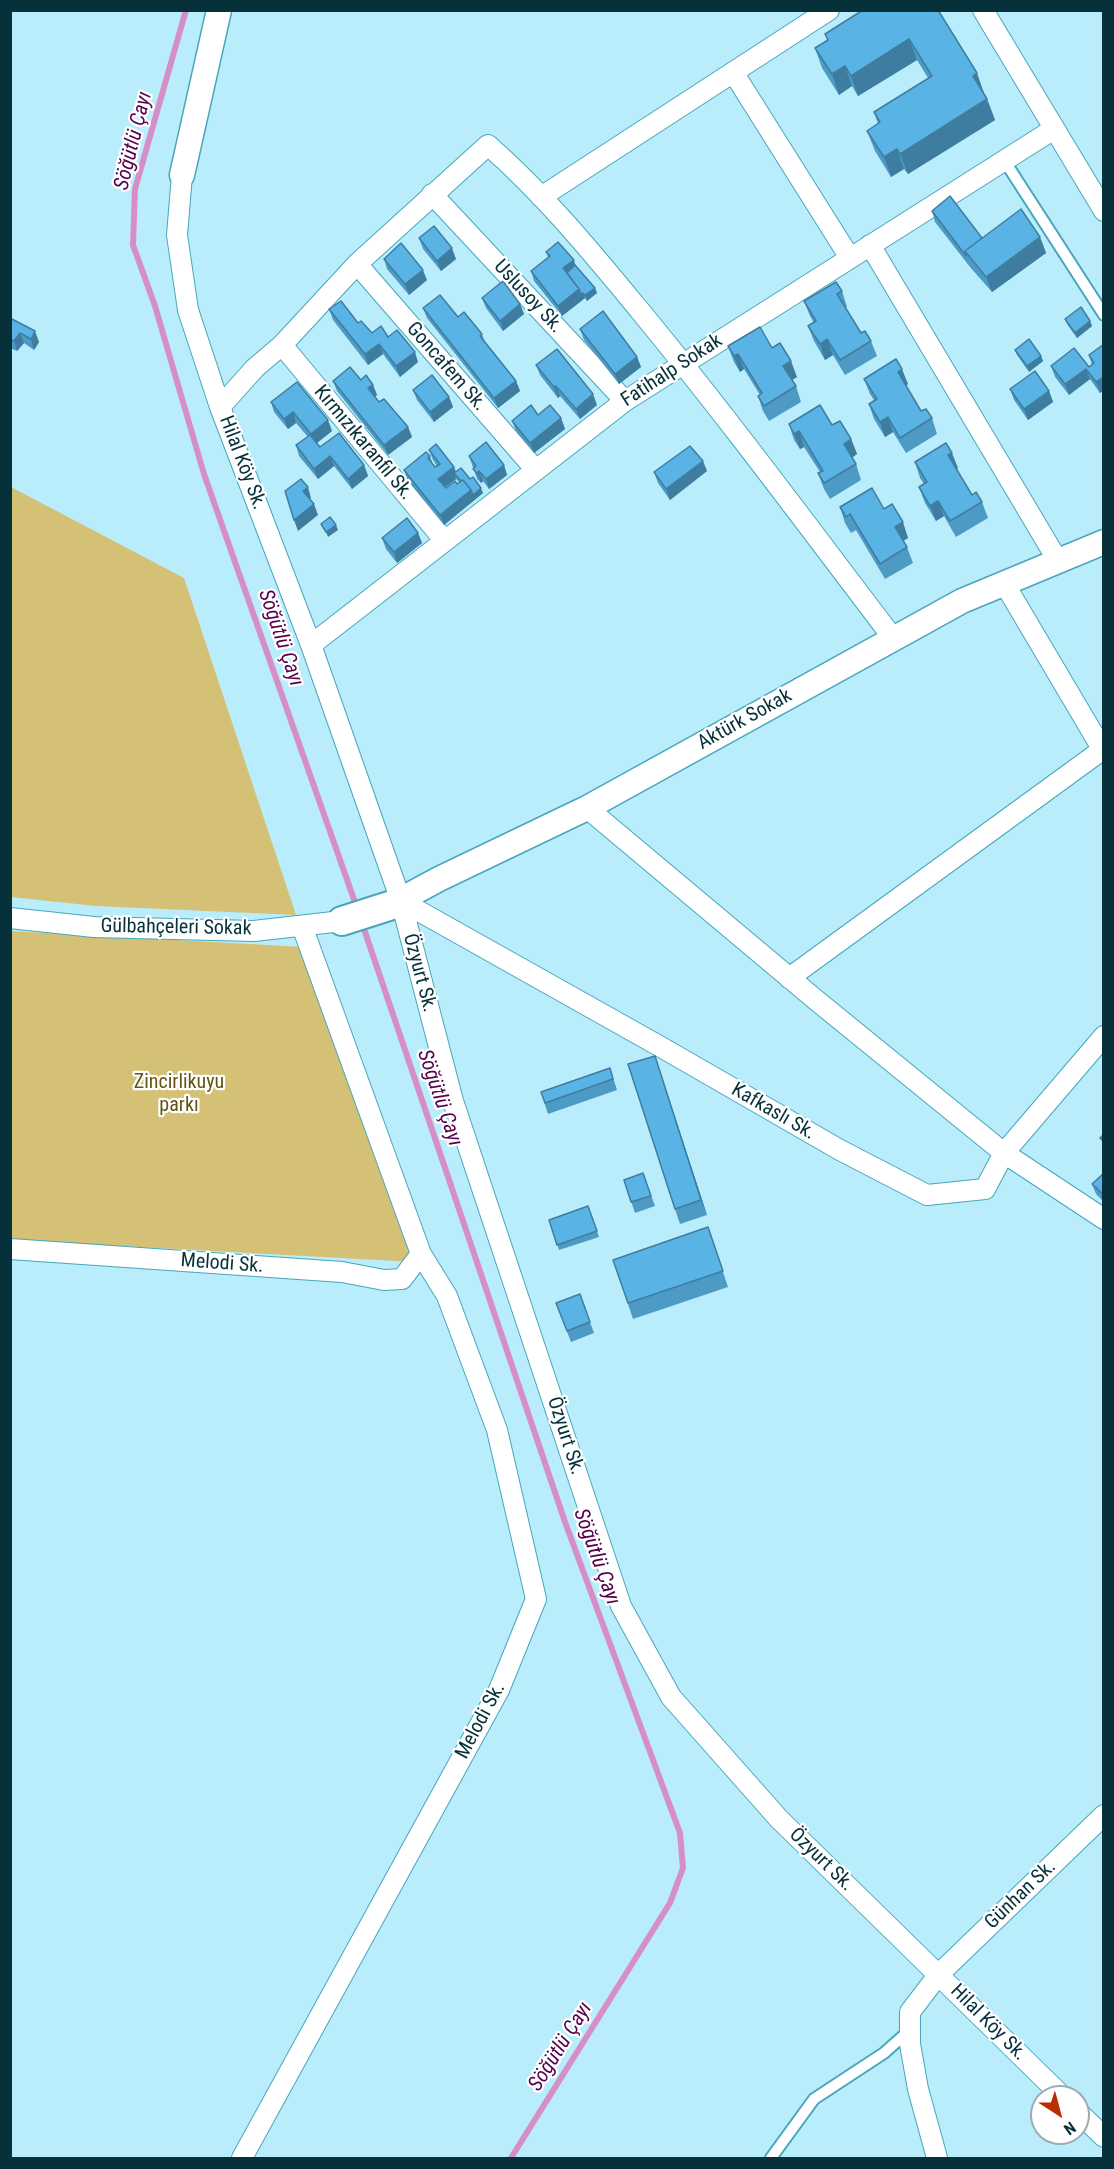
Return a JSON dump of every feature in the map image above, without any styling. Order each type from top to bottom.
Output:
[{"type":"main road","points":[[342,921],[395,904]]},
{"type":"street","name":"Hilal Köy Sk.","points":[[219,10],[182,175],[177,235],[187,299],[220,407],[311,645],[395,904]]},
{"type":"street","points":[[541,197],[829,10]]},
{"type":"street","points":[[983,10],[1104,211]]},
{"type":"street","points":[[733,72],[850,258]]},
{"type":"street","name":"Fatihalp Sokak","points":[[311,645],[625,401],[1054,129]]},
{"type":"street","points":[[220,407],[255,368],[282,345],[357,264],[488,145],[576,233],[683,363],[893,638]]},
{"type":"street","name":"Uslusoy Sk.","points":[[432,194],[625,401]]},
{"type":"street","points":[[870,245],[1058,561]]},
{"type":"street","name":"Goncafem Sk.","points":[[357,264],[535,469]]},
{"type":"street","name":"Kırmızıkaranfil Sk.","points":[[282,345],[445,542]]},
{"type":"street","name":"Aktürk Sokak","points":[[395,904],[439,879],[587,808],[962,601],[1104,542]]},
{"type":"street","points":[[789,978],[1103,751],[1004,584]]},
{"type":"street","points":[[587,808],[789,978],[1004,1153],[1104,1219]]},
{"type":"street","name":"Kafkaslı Sk.","points":[[395,904],[661,1047],[840,1150],[927,1195],[985,1189],[1004,1153],[1104,1036]]},
{"type":"street","name":"Özyurt Sk.","points":[[395,904],[453,1101],[621,1606],[671,1697],[779,1819],[939,1974]]},
{"type":"street","name":"Gülbahçeleri Sokak","points":[[10,918],[94,927],[254,931],[342,921]]},
{"type":"street","name":"Melodi Sk.","points":[[242,2158],[500,1690],[536,1599],[497,1430],[447,1296],[421,1254],[302,926]]},
{"type":"street","name":"Melodi Sk.","points":[[10,1249],[342,1272],[384,1280],[402,1279],[421,1254]]},
{"type":"street","name":"Günhan Sk.","points":[[910,2030],[910,2012],[939,1974],[1104,1815]]},
{"type":"street","name":"Hilal Köy Sk.","points":[[939,1974],[1051,2085]]},
{"type":"street","points":[[910,2030],[910,2044],[918,2089],[937,2158]]},
{"type":"street","points":[[1090,2124],[1104,2137]]},
{"type":"lane","points":[[1004,160],[1104,315]]},
{"type":"lane","points":[[771,2158],[814,2099],[884,2053],[910,2030]]},
{"type":"green space","points":[[11,487],[184,578],[296,915],[96,906],[11,897]]},
{"type":"green space","name":"Zincirlikuyu parkı","points":[[10,931],[305,947],[415,1262],[11,1240]]},
{"type":"building","points":[[863,10],[938,10],[977,73],[973,76],[987,99],[900,154],[897,149],[884,157],[867,131],[880,122],[874,112],[932,76],[909,39],[851,76],[845,66],[832,74],[815,48],[828,40],[825,34]]},
{"type":"building","points":[[950,196],[982,238],[965,251],[966,256],[932,211]]},
{"type":"building","points":[[1021,209],[1040,237],[986,277],[965,251]]},
{"type":"building","points":[[434,226],[452,248],[437,261],[419,238]]},
{"type":"building","points":[[558,242],[574,260],[563,268],[579,289],[558,306],[531,271],[550,256],[546,252]]},
{"type":"building","points":[[401,243],[423,270],[405,284],[384,259]]},
{"type":"building","points":[[575,265],[595,288],[585,295],[581,294],[567,273]]},
{"type":"building","points":[[503,281],[520,304],[500,321],[482,298]]},
{"type":"building","points":[[836,282],[842,291],[837,294],[861,333],[865,331],[871,341],[840,360],[827,339],[820,344],[808,326],[816,321],[804,301]]},
{"type":"building","points":[[440,295],[458,317],[464,312],[516,381],[494,398],[423,308]]},
{"type":"building","points":[[341,301],[358,323],[361,321],[372,333],[381,326],[388,337],[397,330],[415,352],[396,366],[379,344],[365,354],[329,309]]},
{"type":"building","points":[[1081,307],[1090,321],[1075,333],[1065,319]]},
{"type":"building","points":[[603,311],[637,357],[615,374],[580,329]]},
{"type":"building","points":[[10,318],[35,331],[31,339],[20,333],[14,341],[10,339]]},
{"type":"building","points":[[760,327],[772,348],[780,343],[791,361],[783,366],[796,386],[764,406],[758,396],[762,393],[738,354],[734,356],[728,346]]},
{"type":"building","points":[[1029,339],[1041,356],[1027,366],[1015,350]]},
{"type":"building","points":[[1104,344],[1104,377],[1096,382],[1086,369],[1065,384],[1051,366],[1074,348],[1089,367],[1094,363],[1089,355]]},
{"type":"building","points":[[557,349],[593,394],[576,409],[536,365]]},
{"type":"building","points":[[896,359],[902,369],[898,372],[921,411],[926,409],[932,418],[900,438],[888,417],[880,422],[869,404],[877,399],[864,379]]},
{"type":"building","points":[[350,367],[361,380],[366,375],[373,385],[368,388],[379,402],[384,399],[408,427],[384,445],[333,381]]},
{"type":"building","points":[[1035,371],[1049,391],[1024,409],[1010,389]]},
{"type":"building","points":[[432,375],[449,397],[430,412],[413,390]]},
{"type":"building","points":[[297,382],[328,420],[311,434],[293,412],[284,419],[271,402]]},
{"type":"building","points":[[531,405],[538,415],[550,405],[561,418],[530,443],[512,421]]},
{"type":"building","points":[[820,405],[832,425],[840,421],[851,439],[844,444],[856,464],[824,483],[818,473],[823,471],[799,431],[794,434],[789,424]]},
{"type":"building","points":[[339,433],[364,465],[348,479],[330,456],[314,469],[296,445],[310,435],[320,447]]},
{"type":"building","points":[[486,442],[504,465],[486,479],[479,471],[477,473],[473,469],[476,466],[469,456]]},
{"type":"building","points":[[946,443],[952,453],[948,455],[972,495],[976,492],[982,502],[950,521],[938,501],[930,506],[919,487],[927,482],[915,462]]},
{"type":"building","points":[[436,444],[454,467],[438,479],[446,488],[455,481],[457,484],[463,480],[471,490],[440,515],[404,470],[426,452],[435,467],[440,464],[429,450]]},
{"type":"building","points":[[690,446],[703,461],[666,489],[654,472]]},
{"type":"building","points":[[461,468],[470,479],[473,477],[481,488],[473,495],[463,480],[461,481],[454,473]]},
{"type":"building","points":[[301,479],[308,487],[303,491],[314,504],[294,520],[285,491]]},
{"type":"building","points":[[872,488],[884,509],[892,504],[903,522],[895,527],[907,547],[880,564],[850,514],[846,517],[840,507]]},
{"type":"building","points":[[330,517],[336,525],[326,532],[321,524]]},
{"type":"building","points":[[407,518],[418,533],[394,552],[382,538]]},
{"type":"building","points":[[655,1056],[701,1200],[675,1209],[628,1064]]},
{"type":"building","points":[[610,1068],[613,1079],[545,1103],[541,1092]]},
{"type":"building","points":[[643,1173],[651,1196],[631,1202],[624,1180]]},
{"type":"building","points":[[1104,1173],[1104,1195],[1092,1184]]},
{"type":"building","points":[[588,1206],[597,1231],[557,1245],[549,1220]]},
{"type":"building","points":[[708,1227],[723,1271],[628,1303],[613,1260]]},
{"type":"building","points":[[580,1294],[590,1322],[567,1331],[556,1303]]},
{"type":"waterway","name":"Söğütlü Çayı","points":[[186,10],[135,189],[133,245],[155,306],[204,474],[357,908]]},
{"type":"waterway","name":"Söğütlü Çayı","points":[[362,923],[565,1522],[680,1833],[683,1868],[670,1903],[511,2158]]}]
